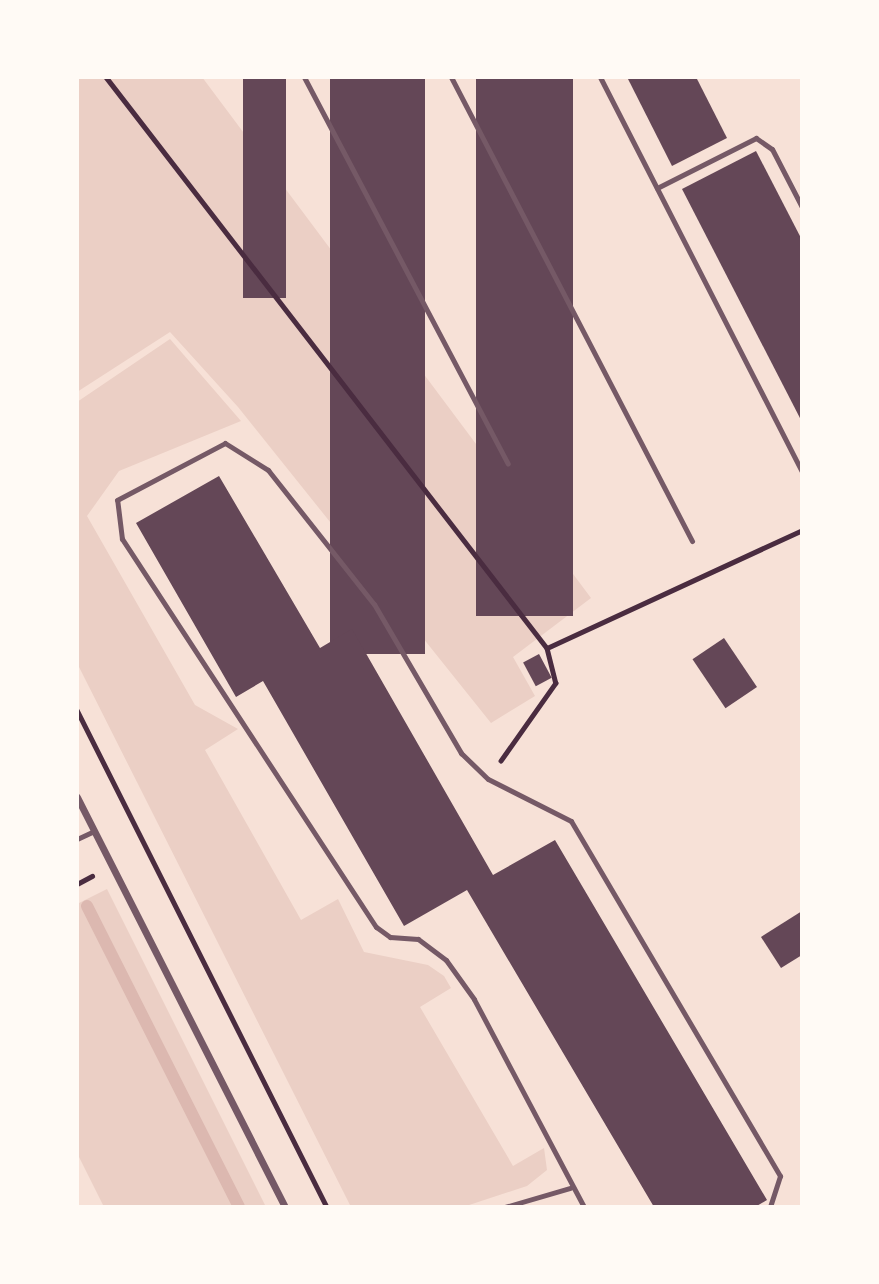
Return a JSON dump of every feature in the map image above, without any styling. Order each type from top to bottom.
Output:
[{"type":"street","points":[[77,797],[285,1207]]},
{"type":"lane","points":[[304,77],[508,464]]},
{"type":"lane","points":[[451,77],[692,541]]},
{"type":"lane","points":[[600,77],[802,471]]},
{"type":"lane","points":[[657,187],[756,138],[772,149],[802,206]]},
{"type":"lane","points":[[584,1207],[570,1188],[474,999],[446,960],[418,939],[390,937],[376,928],[122,539],[117,500],[225,443],[268,470],[373,604],[461,753],[488,779],[571,821],[780,1176],[770,1207]]},
{"type":"lane","points":[[77,839],[94,831]]},
{"type":"lane","points":[[505,1207],[570,1188]]},
{"type":"path","points":[[106,77],[547,648],[556,683],[488,779]]},
{"type":"path","points":[[547,648],[802,530]]},
{"type":"path","points":[[77,709],[327,1207]]},
{"type":"shaded area","points":[[77,77],[202,77],[591,598],[513,657],[535,696],[491,723],[238,407],[170,332],[77,392]]},
{"type":"shaded area","points":[[170,339],[241,421],[119,471],[87,516],[195,705],[238,729],[205,750],[301,920],[338,899],[364,952],[428,965],[444,976],[451,988],[420,1007],[513,1166],[544,1148],[547,1170],[527,1186],[463,1207],[351,1207],[77,663],[77,402]]},
{"type":"shaded area","points":[[107,889],[266,1207],[104,1207],[77,1153],[77,904]]},
{"type":"building","points":[[243,77],[286,77],[286,298],[243,298]]},
{"type":"building","points":[[330,77],[425,77],[425,654],[330,654]]},
{"type":"building","points":[[476,77],[573,77],[573,616],[476,616]]},
{"type":"building","points":[[627,77],[696,77],[727,138],[672,166]]},
{"type":"building","points":[[756,151],[802,240],[802,422],[682,189]]},
{"type":"building","points":[[219,476],[320,648],[352,629],[493,875],[555,840],[767,1200],[755,1207],[654,1207],[467,890],[404,926],[263,681],[236,697],[136,523]]},
{"type":"building","points":[[724,638],[757,687],[725,708],[692,659]]},
{"type":"building","points":[[539,654],[552,678],[536,686],[523,662]]},
{"type":"building","points":[[802,911],[802,955],[781,968],[761,937]]},
{"type":"waterway","points":[[87,906],[239,1207]]}]
